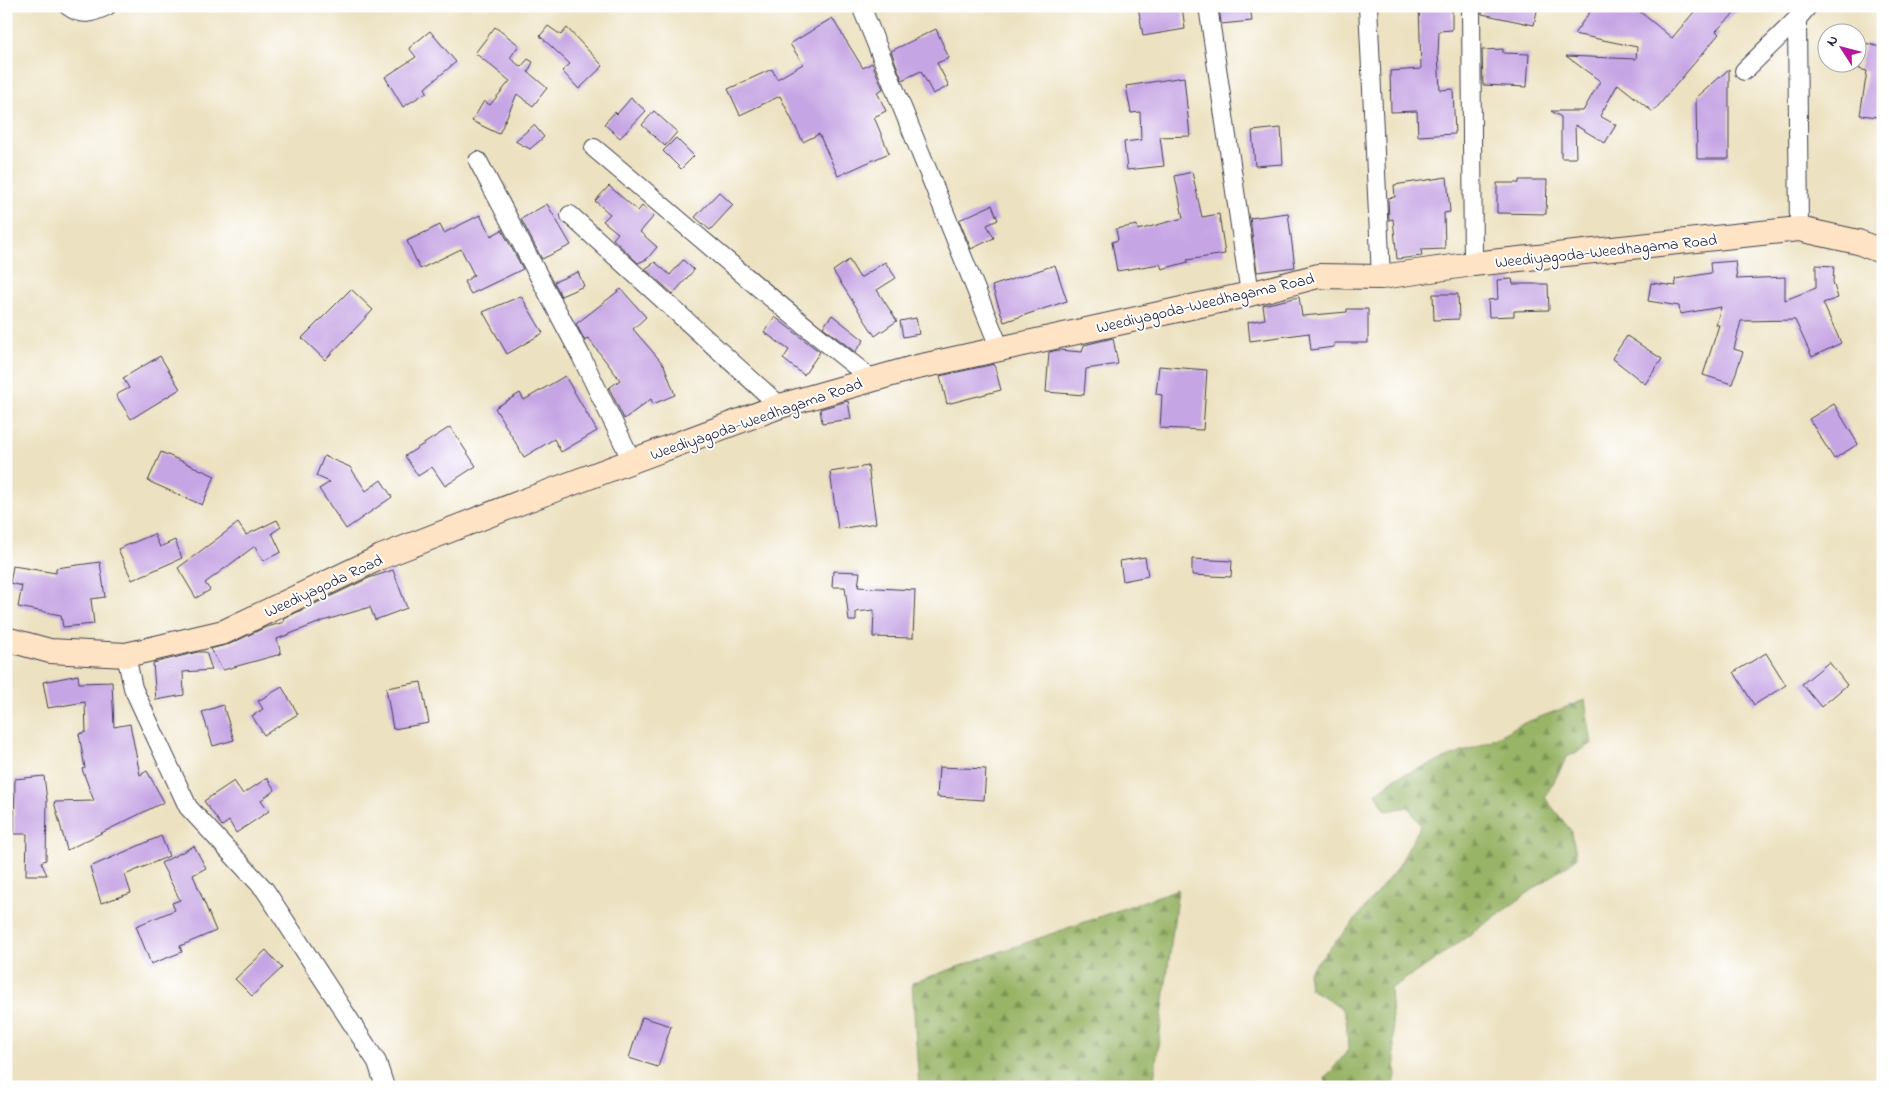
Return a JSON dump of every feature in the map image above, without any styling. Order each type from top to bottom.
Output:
[{"type":"street","points":[[68,6],[81,13],[91,14],[107,6]]},
{"type":"street","points":[[861,6],[1000,349]]},
{"type":"street","points":[[1208,6],[1250,294]]},
{"type":"street","points":[[1368,6],[1381,277]]},
{"type":"street","points":[[1471,6],[1473,264]]},
{"type":"street","points":[[1744,71],[1802,13]]},
{"type":"street","points":[[1800,229],[1802,13]]},
{"type":"street","points":[[594,148],[712,246],[784,310],[872,379]]},
{"type":"street","points":[[478,161],[582,356],[632,461]]},
{"type":"street","points":[[570,214],[780,406]]},
{"type":"street","name":"Weediyagoda-Weedhagama Road","points":[[632,461],[780,406],[872,379],[1250,294],[1318,276],[1381,277],[1473,264],[1800,229],[1858,242],[1883,252]]},
{"type":"street","name":"Weediyagoda Road","points":[[6,639],[50,651],[126,655],[224,632],[381,557],[632,461]]},
{"type":"street","points":[[126,655],[133,688],[188,807],[265,890],[377,1062],[386,1087]]},
{"type":"green space","points":[[1585,700],[1592,744],[1567,757],[1545,798],[1571,831],[1577,858],[1433,961],[1390,989],[1396,1075],[1393,1087],[1328,1087],[1325,1079],[1348,1050],[1347,1025],[1343,1011],[1339,1006],[1310,989],[1308,972],[1351,925],[1398,867],[1421,825],[1408,807],[1386,811],[1376,793],[1397,777],[1486,743],[1519,725]]},
{"type":"green space","points":[[1178,889],[1153,1087],[919,1087],[912,983]]},
{"type":"building","points":[[1138,6],[1182,6],[1185,29],[1143,36]]},
{"type":"building","points":[[1219,6],[1250,6],[1252,21],[1221,24]]},
{"type":"building","points":[[1419,6],[1452,6],[1452,30],[1439,31],[1438,55],[1440,90],[1453,89],[1455,134],[1418,136],[1417,111],[1391,112],[1390,71],[1421,69]]},
{"type":"building","points":[[1482,6],[1538,6],[1534,25],[1482,14]]},
{"type":"building","points":[[1594,6],[1633,6],[1672,38],[1699,6],[1742,6],[1716,31],[1719,34],[1653,112],[1618,84],[1600,116],[1616,125],[1605,143],[1575,125],[1576,158],[1561,158],[1561,117],[1551,111],[1583,111],[1600,81],[1566,56],[1636,59],[1637,47],[1574,34]]},
{"type":"building","points":[[832,18],[863,68],[872,63],[883,89],[877,92],[886,111],[874,117],[889,153],[838,176],[819,134],[803,142],[780,96],[740,115],[728,89],[772,69],[777,79],[803,64],[790,44]]},
{"type":"building","points":[[548,26],[561,35],[567,28],[603,66],[579,89],[562,71],[570,64],[540,36]]},
{"type":"building","points":[[495,27],[519,45],[510,58],[521,67],[528,59],[533,62],[528,72],[547,88],[533,106],[517,94],[499,134],[472,121],[484,101],[490,105],[510,81],[475,53]]},
{"type":"building","points":[[936,29],[949,58],[937,63],[949,86],[933,94],[921,71],[902,80],[891,51]]},
{"type":"building","points":[[430,31],[456,62],[425,88],[427,92],[403,107],[385,77],[416,57],[409,48]]},
{"type":"building","points":[[1866,43],[1883,48],[1883,91],[1879,117],[1860,115],[1867,71]]},
{"type":"building","points":[[1503,49],[1503,53],[1529,54],[1527,87],[1483,85],[1482,50]]},
{"type":"building","points":[[1729,69],[1729,159],[1697,159],[1696,98]]},
{"type":"building","points":[[1184,77],[1190,136],[1160,137],[1164,166],[1127,170],[1124,142],[1141,140],[1140,112],[1131,113],[1126,86]]},
{"type":"building","points":[[631,98],[646,111],[620,138],[604,124],[615,112],[617,114]]},
{"type":"building","points":[[654,111],[677,132],[665,146],[642,125]]},
{"type":"building","points":[[534,125],[544,137],[530,149],[515,141]]},
{"type":"building","points":[[1281,128],[1283,164],[1255,166],[1252,131]]},
{"type":"building","points":[[676,138],[694,156],[681,169],[663,151]]},
{"type":"building","points":[[1192,172],[1202,217],[1219,214],[1225,254],[1187,260],[1188,262],[1162,269],[1160,264],[1117,271],[1112,242],[1118,240],[1116,229],[1137,225],[1138,230],[1183,218],[1175,176]]},
{"type":"building","points":[[1447,177],[1450,212],[1444,213],[1445,249],[1421,250],[1422,256],[1397,259],[1393,219],[1389,220],[1388,198],[1395,197],[1394,185]]},
{"type":"building","points":[[1519,180],[1547,180],[1546,214],[1497,213],[1497,183],[1519,183]]},
{"type":"building","points":[[609,186],[638,211],[642,206],[654,216],[640,232],[657,247],[647,259],[638,263],[613,239],[618,233],[603,221],[610,214],[595,201]]},
{"type":"building","points":[[719,192],[733,205],[710,230],[695,217]]},
{"type":"building","points":[[547,204],[571,245],[542,259],[521,219]]},
{"type":"building","points":[[992,205],[998,220],[987,225],[994,238],[971,249],[959,220]]},
{"type":"building","points":[[1288,213],[1295,267],[1257,272],[1250,218]]},
{"type":"building","points":[[480,215],[491,236],[502,230],[523,269],[471,294],[464,282],[474,275],[461,249],[420,269],[407,241],[440,225],[444,233]]},
{"type":"building","points":[[683,260],[694,270],[673,294],[645,269],[655,262],[670,275]]},
{"type":"building","points":[[849,260],[860,278],[885,262],[896,278],[877,290],[897,321],[875,336],[833,271]]},
{"type":"building","points":[[1735,261],[1737,279],[1785,277],[1785,300],[1816,288],[1816,265],[1834,266],[1833,282],[1838,298],[1823,303],[1841,343],[1812,357],[1795,320],[1741,321],[1734,349],[1743,352],[1732,384],[1703,375],[1719,325],[1716,325],[1721,307],[1680,314],[1679,306],[1648,301],[1651,283],[1676,286],[1675,279],[1711,273],[1710,263]]},
{"type":"building","points":[[1055,265],[1067,301],[1004,322],[992,286]]},
{"type":"building","points":[[578,272],[584,286],[561,296],[554,282]]},
{"type":"building","points":[[1512,279],[1513,284],[1548,284],[1549,310],[1514,311],[1514,316],[1489,317],[1488,300],[1498,299],[1497,280]]},
{"type":"building","points":[[351,289],[373,310],[325,360],[302,338]]},
{"type":"building","points":[[621,289],[646,317],[633,329],[664,365],[675,395],[653,404],[651,399],[624,419],[609,388],[620,380],[588,338],[585,341],[576,324]]},
{"type":"building","points":[[1433,294],[1458,294],[1459,319],[1434,320]]},
{"type":"building","points":[[521,296],[543,333],[507,354],[483,312]]},
{"type":"building","points":[[1299,297],[1302,316],[1347,312],[1347,309],[1368,309],[1368,343],[1334,343],[1334,347],[1311,350],[1309,333],[1250,341],[1248,322],[1265,319],[1263,305]]},
{"type":"building","points":[[832,315],[864,340],[855,352],[823,327]]},
{"type":"building","points":[[775,317],[820,352],[804,375],[783,359],[789,350],[764,332]]},
{"type":"building","points":[[916,318],[919,334],[903,337],[900,321]]},
{"type":"building","points":[[1627,336],[1662,359],[1645,384],[1612,358]]},
{"type":"building","points":[[1113,338],[1118,364],[1086,369],[1084,395],[1046,392],[1049,352],[1058,350],[1082,352],[1084,345]]},
{"type":"building","points":[[160,356],[180,389],[131,419],[116,395],[129,388],[123,378]]},
{"type":"building","points":[[994,364],[1001,390],[947,404],[940,376]]},
{"type":"building","points":[[1159,366],[1207,370],[1203,430],[1160,428],[1162,395],[1156,394]]},
{"type":"building","points":[[565,376],[597,431],[561,452],[554,439],[524,457],[495,408],[520,393],[524,400]]},
{"type":"building","points":[[848,401],[851,419],[822,423],[820,409]]},
{"type":"building","points":[[1834,404],[1858,444],[1834,459],[1809,419]]},
{"type":"building","points":[[450,427],[476,466],[445,486],[432,467],[418,476],[405,456]]},
{"type":"building","points":[[161,452],[215,476],[202,505],[148,481]]},
{"type":"building","points":[[324,456],[350,467],[366,491],[381,480],[392,497],[346,529],[319,489],[330,482],[316,476]]},
{"type":"building","points":[[868,466],[876,523],[838,529],[830,472]]},
{"type":"building","points":[[277,520],[281,527],[272,533],[281,552],[263,561],[255,546],[205,583],[210,590],[196,598],[178,568],[238,523],[246,535]]},
{"type":"building","points":[[154,534],[160,547],[175,540],[182,558],[132,580],[118,549]]},
{"type":"building","points":[[1145,557],[1148,576],[1123,581],[1120,561]]},
{"type":"building","points":[[1192,559],[1232,561],[1231,577],[1192,575]]},
{"type":"building","points":[[100,562],[105,597],[91,599],[94,624],[63,627],[61,615],[18,607],[22,586],[10,583],[13,566],[56,573],[56,568]]},
{"type":"building","points":[[393,570],[407,608],[375,620],[370,607],[323,621],[277,639],[281,654],[223,670],[210,649],[230,644],[264,628],[284,622],[283,619],[369,578]]},
{"type":"building","points":[[833,571],[860,572],[858,587],[915,590],[913,638],[873,637],[874,610],[856,612],[856,621],[849,621],[845,587],[832,587]]},
{"type":"building","points":[[198,652],[206,652],[212,670],[183,672],[184,695],[156,700],[153,663]]},
{"type":"building","points":[[1766,653],[1786,685],[1754,705],[1734,672]]},
{"type":"building","points":[[1829,662],[1847,685],[1821,707],[1802,684]]},
{"type":"building","points":[[78,675],[79,683],[112,682],[114,727],[130,724],[140,775],[147,771],[164,802],[67,850],[54,802],[94,801],[82,769],[85,768],[79,734],[86,732],[85,702],[48,708],[43,682]]},
{"type":"building","points":[[421,682],[429,723],[393,729],[386,688]]},
{"type":"building","points":[[282,687],[298,714],[264,735],[252,716],[263,709],[258,701]]},
{"type":"building","points":[[223,705],[234,740],[213,746],[202,712]]},
{"type":"building","points":[[939,767],[986,769],[984,800],[937,797]]},
{"type":"building","points":[[44,776],[47,800],[46,860],[41,862],[47,875],[26,875],[27,834],[14,834],[15,779]]},
{"type":"building","points":[[267,778],[275,790],[261,800],[269,811],[236,833],[229,821],[222,826],[204,801],[234,781],[243,794]]},
{"type":"building","points":[[161,836],[169,856],[125,875],[131,893],[101,903],[90,867]]},
{"type":"building","points":[[194,846],[206,868],[193,875],[216,931],[180,946],[182,952],[151,964],[136,926],[175,910],[172,903],[180,900],[161,863]]},
{"type":"building","points":[[266,950],[282,968],[252,996],[235,979]]},
{"type":"building","points":[[642,1017],[671,1026],[658,1067],[629,1058]]}]
